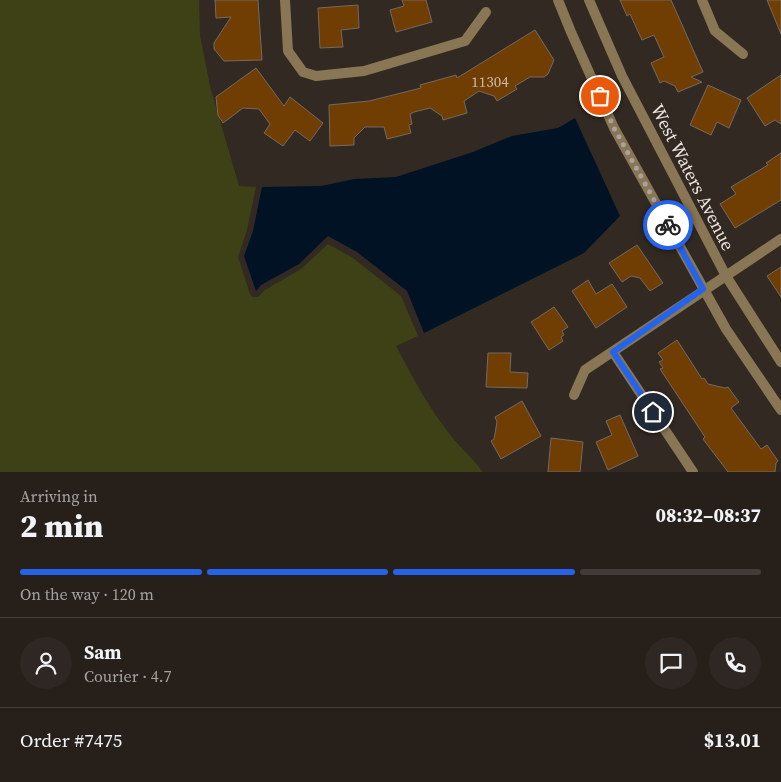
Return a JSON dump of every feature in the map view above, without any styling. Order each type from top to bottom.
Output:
[{"type":"street","points":[[285,0],[288,51],[303,72],[316,76],[364,71],[465,41],[486,12]]},
{"type":"street","points":[[558,0],[614,128],[726,329],[781,410]]},
{"type":"street","name":"West Waters Avenue","points":[[589,0],[622,76],[726,276],[781,362]]},
{"type":"street","points":[[702,0],[715,31],[743,54]]},
{"type":"street","points":[[574,395],[585,370],[703,289],[781,239]]},
{"type":"street","points":[[613,352],[694,472]]},
{"type":"green space","points":[[0,0],[199,0],[200,35],[210,86],[239,186],[256,187],[247,230],[238,257],[250,294],[253,297],[258,297],[265,290],[301,269],[328,244],[353,258],[401,296],[418,336],[396,346],[438,418],[483,472],[0,472]]},
{"type":"water","points":[[575,118],[620,216],[584,253],[424,333],[407,291],[357,252],[328,236],[299,264],[261,285],[256,291],[244,256],[253,231],[262,187],[321,186],[354,179],[396,177],[473,152],[512,136],[558,128]]},
{"type":"building","points":[[215,0],[258,0],[262,60],[224,61],[214,49],[214,43],[231,17],[216,18]]},
{"type":"building","points":[[402,0],[426,0],[432,22],[396,32],[390,10],[404,6]]},
{"type":"building","points":[[620,0],[671,0],[703,72],[691,77],[702,82],[678,92],[675,86],[664,81],[660,83],[651,63],[664,57],[654,35],[642,40],[630,14],[627,16]]},
{"type":"building","points":[[767,0],[781,0],[781,34]]},
{"type":"building","points":[[358,5],[359,28],[341,30],[343,47],[320,48],[318,8]]},
{"type":"building","points":[[535,30],[554,60],[548,74],[544,77],[530,77],[515,86],[517,89],[497,101],[494,96],[479,91],[464,101],[467,113],[443,120],[442,116],[430,108],[414,112],[410,114],[412,124],[409,125],[411,133],[387,139],[384,127],[365,127],[354,138],[354,145],[330,146],[329,105],[369,101],[421,88],[420,85],[456,75],[457,78]]},
{"type":"building","points":[[256,68],[284,106],[290,97],[323,123],[310,141],[295,130],[283,146],[264,133],[270,124],[259,109],[243,108],[223,123],[218,115],[216,97]]},
{"type":"building","points":[[781,75],[781,124],[775,120],[765,126],[747,98]]},
{"type":"building","points":[[708,85],[741,100],[729,128],[717,122],[711,135],[690,125]]},
{"type":"building","points":[[781,153],[781,200],[735,228],[720,204],[736,194],[731,187],[768,165],[766,163]]},
{"type":"building","points":[[637,245],[663,283],[650,291],[640,278],[631,276],[622,282],[609,263]]},
{"type":"building","points":[[781,267],[781,297],[767,276]]},
{"type":"building","points":[[588,280],[596,294],[612,284],[627,307],[596,328],[572,291]]},
{"type":"building","points":[[554,307],[568,327],[562,331],[564,335],[561,337],[563,341],[549,350],[531,322]]},
{"type":"building","points":[[677,340],[702,379],[704,378],[708,384],[728,387],[739,402],[731,408],[761,449],[767,445],[778,461],[775,472],[728,472],[703,439],[705,437],[660,369],[663,368],[659,362],[663,360],[658,353]]},
{"type":"building","points":[[488,353],[511,353],[510,372],[528,373],[527,388],[486,387]]},
{"type":"building","points":[[522,401],[541,436],[501,459],[491,441],[494,439],[497,422],[495,417]]},
{"type":"building","points":[[620,415],[638,456],[608,470],[596,442],[612,435],[606,421]]},
{"type":"building","points":[[551,438],[583,442],[580,472],[548,472]]},
{"type":"way so far","points":[[600,96],[614,128],[668,225]]},
{"type":"route","points":[[653,412],[613,352],[703,289],[668,225]]}]
